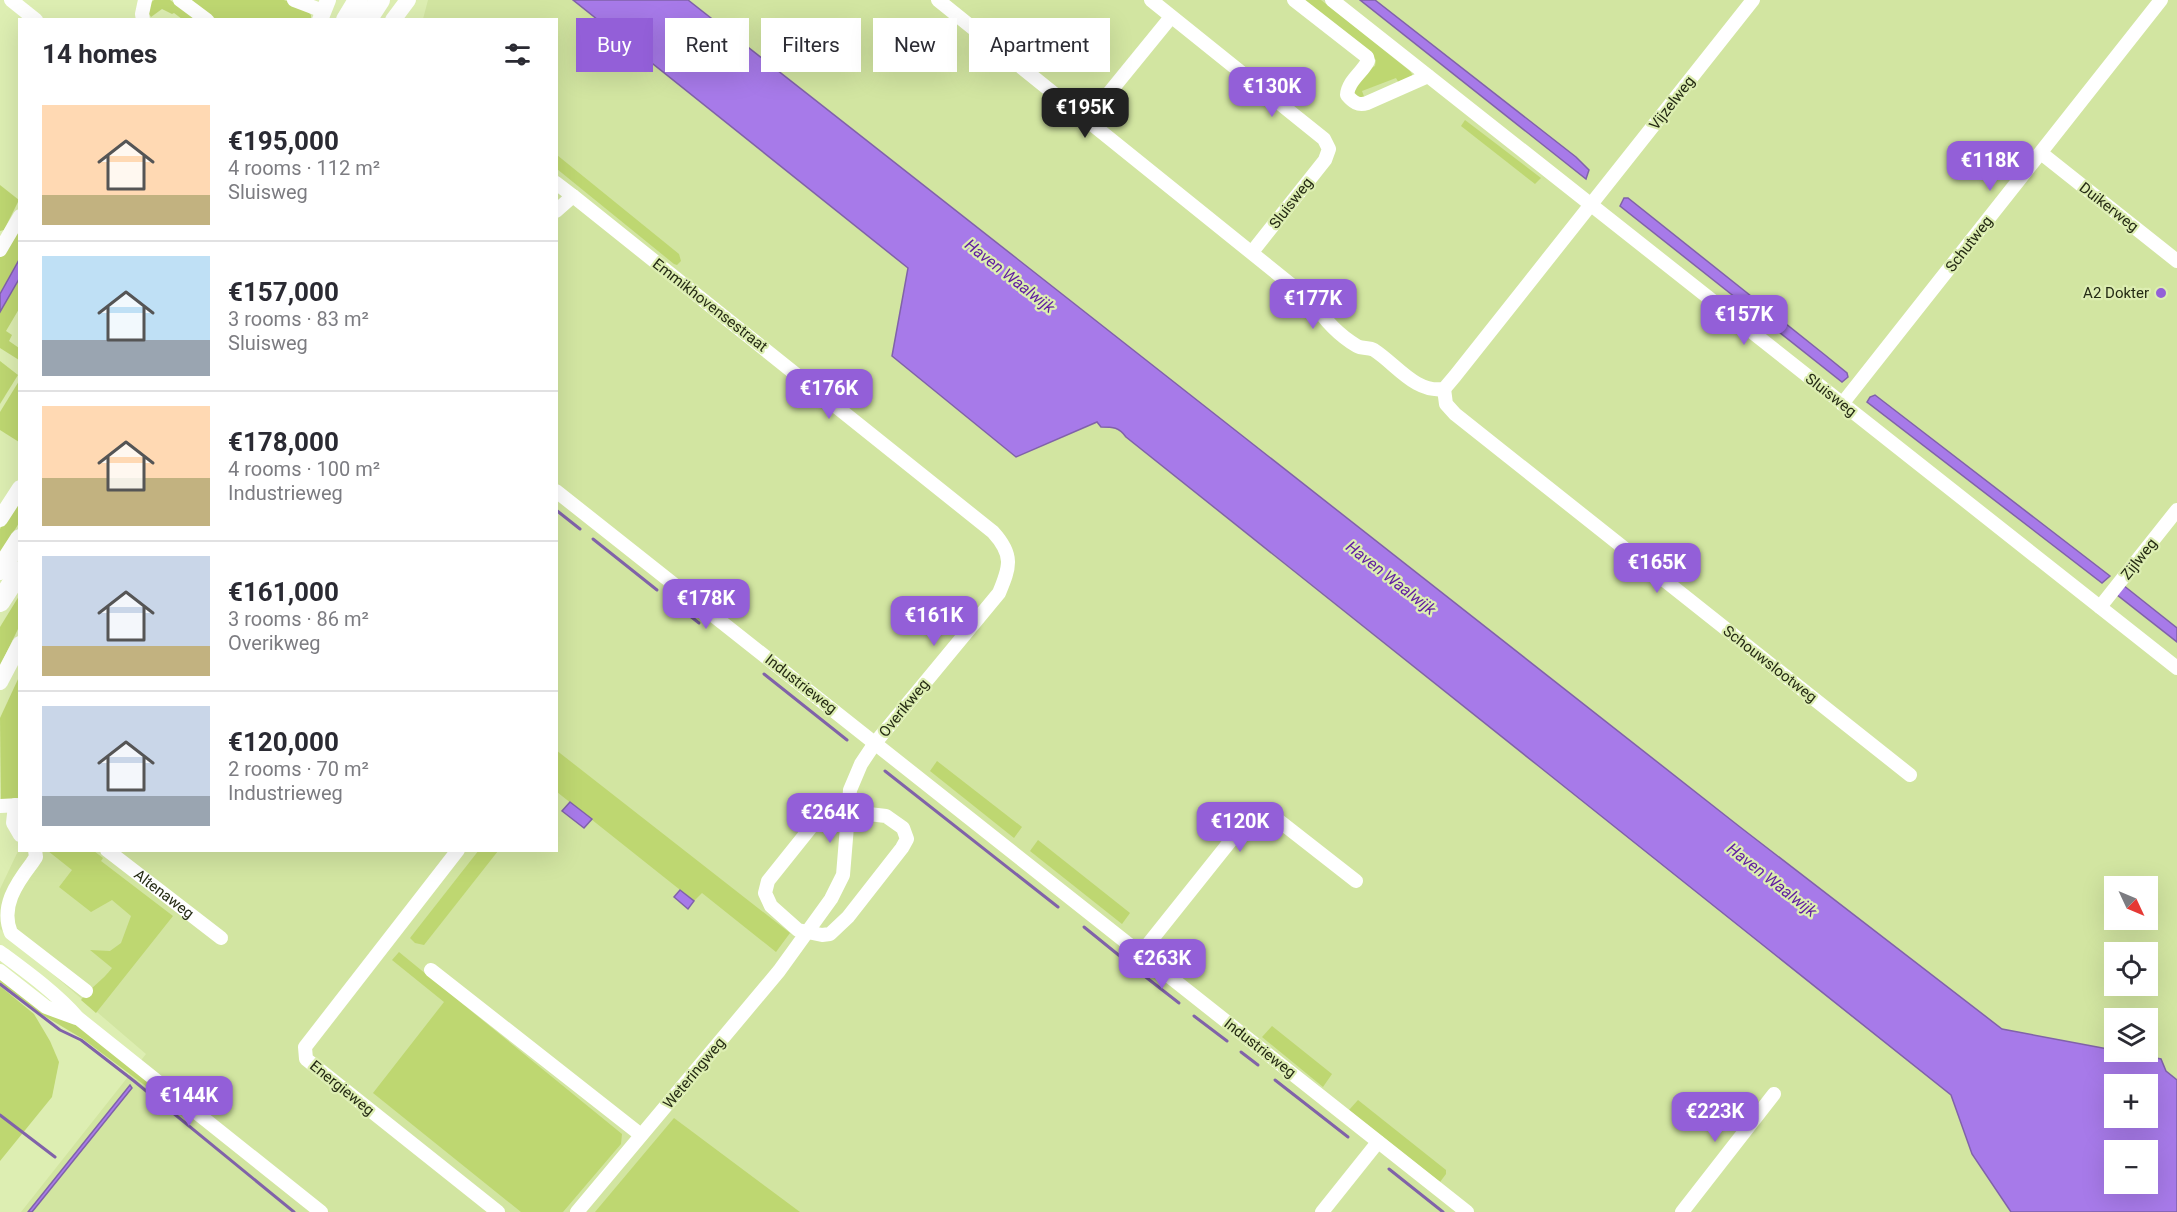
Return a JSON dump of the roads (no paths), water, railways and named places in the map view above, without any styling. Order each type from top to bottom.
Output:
[{"type":"highway","points":[[347,18],[358,0]]},
{"type":"highway","points":[[368,18],[380,0]]},
{"type":"highway","points":[[0,570],[18,542]]},
{"type":"highway","points":[[0,602],[18,574]]},
{"type":"main road","points":[[394,18],[408,0]]},
{"type":"main road","points":[[0,519],[18,491]]},
{"type":"main road","points":[[0,682],[18,648]]},
{"type":"street","points":[[11,0],[34,18]]},
{"type":"street","points":[[143,18],[145,0]]},
{"type":"street","points":[[180,0],[204,18]]},
{"type":"street","points":[[294,0],[324,10]]},
{"type":"street","points":[[938,0],[1315,304],[1323,318],[1358,347],[1372,348],[1420,386],[1433,391],[1444,389],[1591,206]]},
{"type":"street","name":"Sluisweg","points":[[1151,0],[1324,140],[1329,149],[1325,160],[1252,252]]},
{"type":"street","points":[[1294,0],[1367,57],[1366,65],[1348,87],[1347,95],[1355,102],[1362,105],[1428,76]]},
{"type":"street","name":"Sluisweg","points":[[1332,0],[2177,668]]},
{"type":"street","name":"Vijzelweg","points":[[1591,206],[1753,0]]},
{"type":"street","name":"Schutweg","points":[[1842,404],[2162,0]]},
{"type":"street","points":[[1087,120],[1170,17]]},
{"type":"street","name":"Duikerweg","points":[[2041,153],[2177,261]]},
{"type":"street","name":"Emmikhovensestraat","points":[[558,185],[993,532],[1002,542],[1008,555]]},
{"type":"street","points":[[558,208],[573,196]]},
{"type":"street","points":[[0,250],[18,219]]},
{"type":"street","name":"Schouwslootweg","points":[[1444,389],[1446,404],[1455,414],[1910,775]]},
{"type":"street","name":"Industrieweg","points":[[558,493],[1467,1212]]},
{"type":"street","name":"Zijlweg","points":[[2100,607],[2177,510]]},
{"type":"street","name":"Overikweg","points":[[875,743],[999,593],[1009,571],[1008,555]]},
{"type":"street","points":[[809,932],[831,899],[843,875],[850,790],[861,764],[875,743]]},
{"type":"street","points":[[0,806],[17,805],[13,823],[18,832]]},
{"type":"street","points":[[825,811],[886,816],[903,828],[907,839],[902,848],[848,917],[830,934],[809,932],[798,930],[771,906],[765,892],[768,881],[825,811]]},
{"type":"street","points":[[1141,953],[1252,814],[1262,812],[1278,820],[1356,880]]},
{"type":"street","points":[[35,852],[36,857],[4,899],[0,910],[2,922],[11,933],[86,991]]},
{"type":"street","name":"Altenaweg","points":[[111,852],[221,938]]},
{"type":"street","name":"Energieweg","points":[[456,852],[305,1047],[306,1059],[498,1212]]},
{"type":"street","name":"Weteringweg","points":[[577,1212],[809,932]]},
{"type":"street","points":[[0,952],[43,986],[78,1018],[321,1212]]},
{"type":"street","points":[[431,970],[641,1136]]},
{"type":"street","points":[[0,971],[46,1007],[78,1018]]},
{"type":"street","points":[[1682,1212],[1774,1094]]},
{"type":"street","points":[[1322,1212],[1378,1142]]},
{"type":"water","name":"Haven Waalwijk","points":[[573,0],[688,0],[711,18],[665,18],[665,72],[749,72],[749,48],[761,57],[761,72],[780,72],[1740,827],[2002,1029],[2104,1048],[2104,1062],[2158,1062],[2158,1058],[2161,1059],[2166,1071],[2177,1080],[2177,1212],[2011,1212],[1972,1154],[1951,1095],[1121,431],[1101,427],[1097,422],[1016,457],[892,356],[908,268],[653,64],[653,18],[596,18]]},
{"type":"water","points":[[1360,0],[1375,0],[1576,157],[1589,170],[1586,179]]},
{"type":"water","points":[[1624,198],[1628,198],[1825,355],[1847,373],[1848,377],[1842,382],[1620,206]]},
{"type":"water","points":[[18,262],[18,281],[0,312],[0,294]]},
{"type":"water","points":[[1875,395],[2110,576],[2102,583],[1867,402]]},
{"type":"water","points":[[2123,585],[2177,628],[2177,642],[2116,594]]},
{"type":"water","points":[[570,802],[592,819],[584,828],[562,811]]},
{"type":"water","points":[[680,890],[694,901],[688,909],[674,897]]},
{"type":"water","points":[[130,1085],[132,1088],[32,1212],[28,1212]]},
{"type":"waterway","points":[[558,512],[580,529]]},
{"type":"waterway","points":[[593,539],[657,590]]},
{"type":"waterway","points":[[670,600],[699,623]]},
{"type":"waterway","points":[[764,674],[847,740]]},
{"type":"waterway","points":[[885,771],[1058,907]]},
{"type":"waterway","points":[[1084,927],[1121,957]]},
{"type":"waterway","points":[[1138,971],[1179,1003]]},
{"type":"waterway","points":[[0,984],[60,1030],[81,1040],[134,1081],[294,1212]]},
{"type":"waterway","points":[[1194,1016],[1227,1041]]},
{"type":"waterway","points":[[1241,1052],[1258,1065]]},
{"type":"waterway","points":[[1275,1080],[1348,1137]]},
{"type":"waterway","points":[[0,1115],[55,1157]]},
{"type":"waterway","points":[[1389,1169],[1443,1212]]},
{"type":"place","name":"A2 Dokter","points":[[2161,293]]}]
